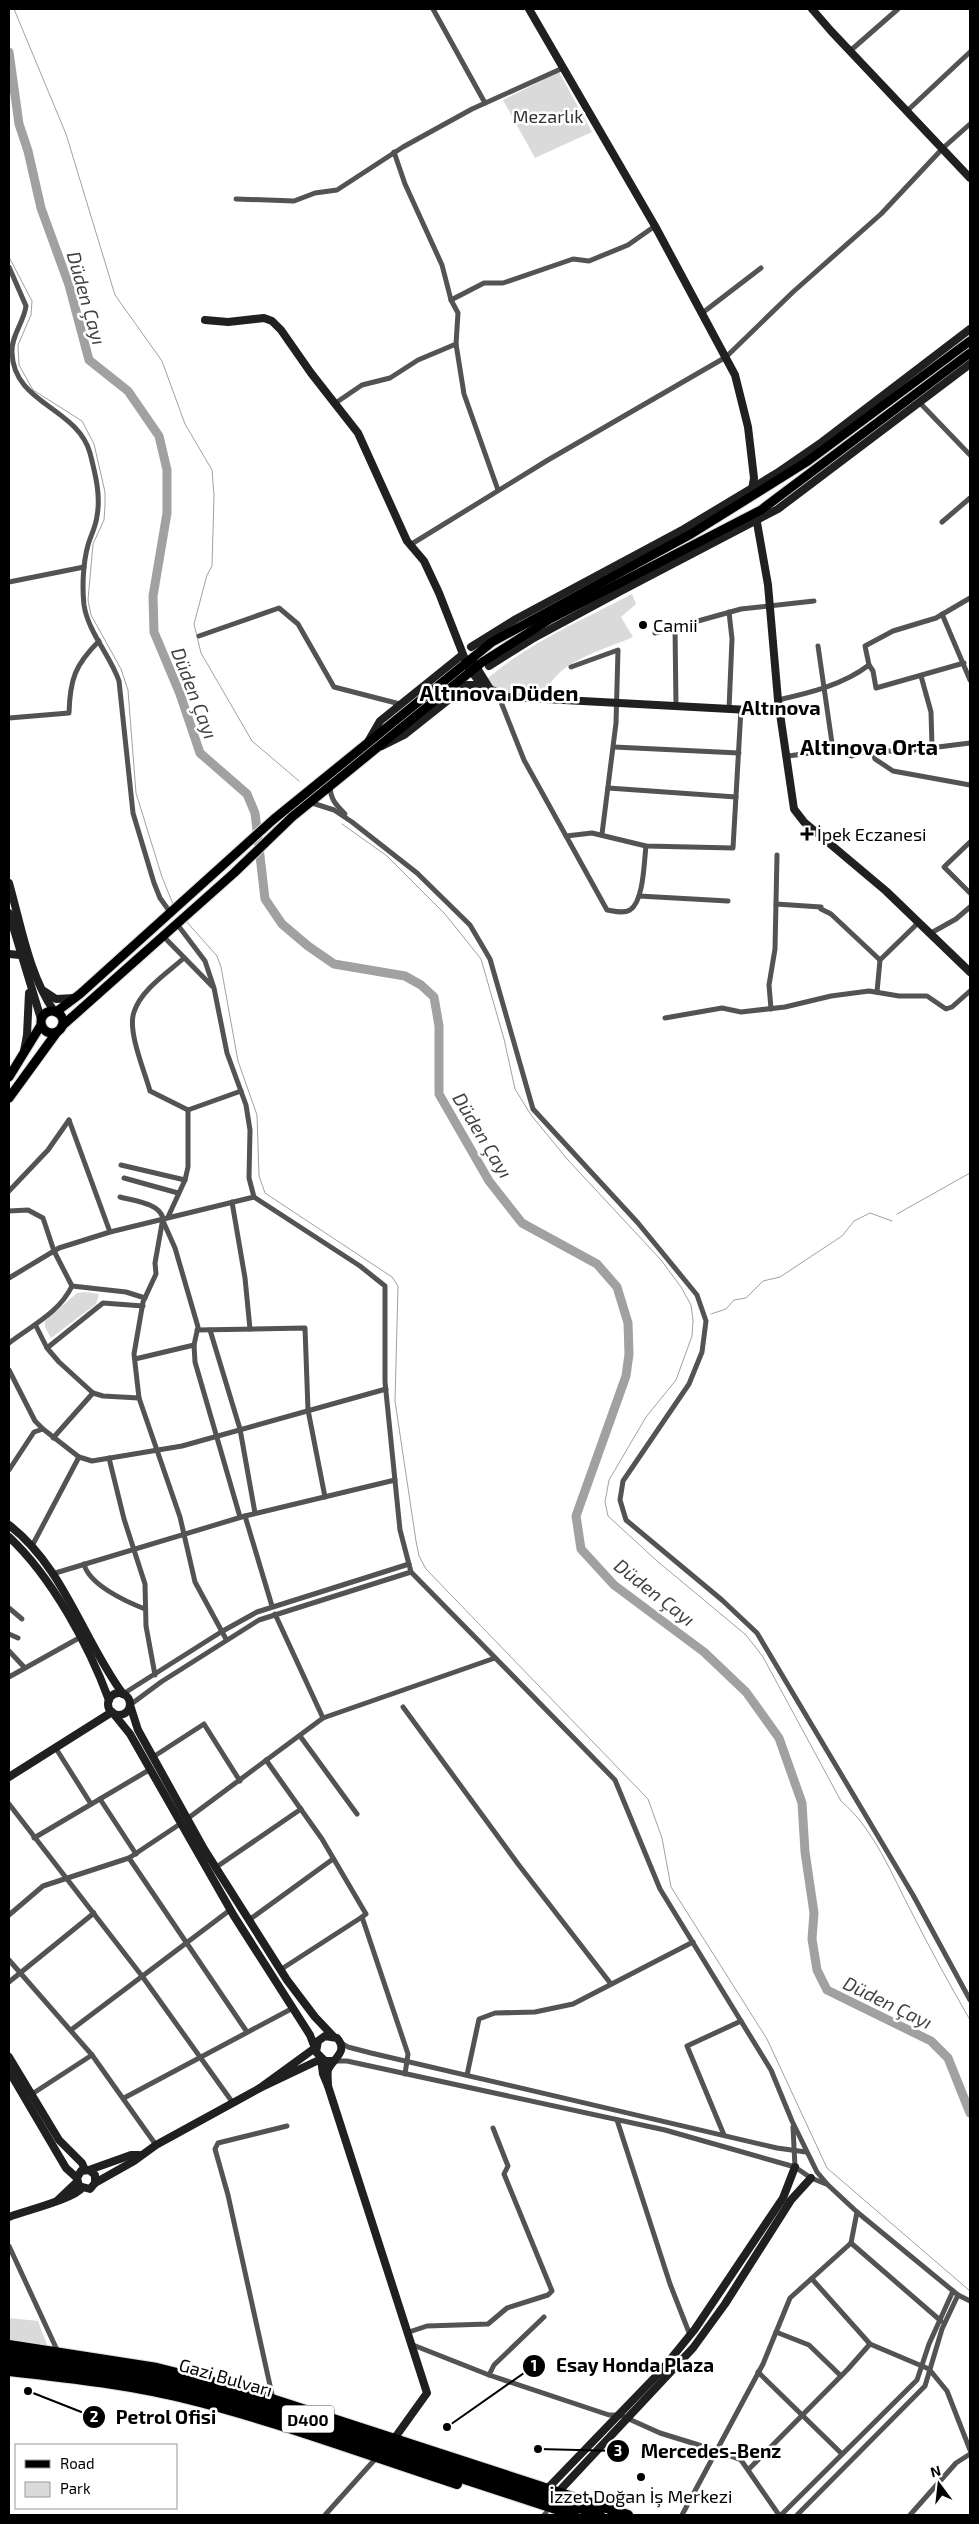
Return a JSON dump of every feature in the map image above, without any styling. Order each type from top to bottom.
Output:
[{"type":"highway","points":[[9,2345],[182,2373],[273,2399],[628,2515]]},
{"type":"highway","name":"Gazi Bulvarı","points":[[9,2354],[93,2364],[172,2378],[234,2394],[600,2515]]},
{"type":"highway","name":"Gazi Bulvarı","points":[[9,2364],[94,2374],[174,2388],[233,2402],[379,2454],[574,2515]]},
{"type":"highway","points":[[9,2372],[126,2386],[195,2401],[379,2454],[548,2514]]},
{"type":"main road","points":[[9,1077],[48,1012],[55,1012],[74,998],[224,862],[465,657],[691,534],[754,491],[808,461],[970,341]]},
{"type":"main road","points":[[9,1098],[60,1029],[234,874],[309,802],[473,669],[519,638],[648,567],[754,516],[970,353]]},
{"type":"main road","points":[[754,491],[769,504]]},
{"type":"main road","points":[[742,501],[754,516]]},
{"type":"main road","points":[[55,1012],[62,1018],[60,1029]]},
{"type":"main road","points":[[41,1022],[47,1033],[60,1029]]},
{"type":"street","points":[[433,9],[485,103]]},
{"type":"street","points":[[529,9],[655,226],[735,375],[748,427],[754,491]]},
{"type":"street","points":[[812,9],[970,178]]},
{"type":"street","points":[[850,51],[898,9]]},
{"type":"street","points":[[907,110],[970,52]]},
{"type":"street","points":[[236,199],[294,201],[315,193],[337,190],[394,152],[485,103],[562,68]]},
{"type":"street","points":[[410,545],[498,490],[726,357],[793,292],[881,214],[943,148],[970,124]]},
{"type":"street","points":[[394,152],[405,184],[442,265],[451,300],[458,313],[456,344],[464,394],[498,490]]},
{"type":"street","points":[[451,300],[484,283],[503,283],[573,259],[589,261],[628,245],[655,226]]},
{"type":"street","points":[[9,267],[26,306],[11,350],[17,373],[25,388],[32,395],[75,425],[90,452],[99,506],[84,567],[84,605],[87,617],[113,664],[122,696],[133,813],[154,883],[160,898],[170,912]]},
{"type":"street","points":[[701,314],[761,268]]},
{"type":"street","points":[[205,320],[228,322],[264,318],[272,321],[358,433],[410,545],[424,561],[465,657],[485,689],[507,697],[741,710],[779,704],[823,688],[869,665]]},
{"type":"street","points":[[471,647],[516,618],[754,491],[822,442],[970,329]]},
{"type":"street","points":[[334,404],[362,385],[390,378],[418,360],[456,344]]},
{"type":"street","points":[[489,666],[532,639],[702,547],[754,516],[778,509],[970,364]]},
{"type":"street","points":[[920,403],[970,455]]},
{"type":"street","points":[[942,522],[970,498]]},
{"type":"street","points":[[754,516],[762,541],[779,704],[788,756],[794,809],[804,822],[919,922],[970,972]]},
{"type":"street","points":[[9,582],[84,567]]},
{"type":"street","points":[[964,663],[876,688],[865,646],[893,631],[942,614],[970,598]]},
{"type":"street","points":[[655,633],[729,612],[814,601]]},
{"type":"street","points":[[199,636],[279,608],[298,624],[334,687],[400,704]]},
{"type":"street","points":[[729,612],[732,639],[729,709]]},
{"type":"street","points":[[942,614],[970,680]]},
{"type":"street","points":[[510,631],[516,618]]},
{"type":"street","points":[[675,627],[676,706]]},
{"type":"street","points":[[519,638],[532,639]]},
{"type":"street","points":[[9,718],[69,714],[70,689],[76,668],[99,641]]},
{"type":"street","points":[[818,646],[833,750]]},
{"type":"street","points":[[571,667],[618,650],[618,703],[602,834]]},
{"type":"street","points":[[369,740],[380,721],[400,704],[465,657]]},
{"type":"street","points":[[473,669],[493,691],[524,760],[607,910],[621,912],[629,910],[636,904],[639,896],[646,846]]},
{"type":"street","points":[[921,676],[930,712],[932,747]]},
{"type":"street","points":[[374,750],[404,735],[466,685],[481,685]]},
{"type":"street","points":[[566,836],[580,833],[602,834],[646,846],[732,848],[741,710]]},
{"type":"street","points":[[788,756],[833,750],[852,756],[872,749],[898,752],[970,743]]},
{"type":"street","points":[[614,747],[739,753]]},
{"type":"street","points":[[872,749],[875,759],[893,771],[970,785]]},
{"type":"street","points":[[330,784],[330,794],[333,801],[352,822]]},
{"type":"street","points":[[608,788],[736,797]]},
{"type":"street","points":[[309,802],[334,810],[352,822],[417,873],[470,925],[490,959],[533,1109],[638,1223],[697,1295],[706,1322],[702,1352],[689,1384],[623,1481],[620,1500],[626,1520],[722,1600],[757,1633],[913,1895],[970,2000]]},
{"type":"street","points":[[970,842],[944,867],[970,893]]},
{"type":"street","points":[[771,1009],[769,985],[775,950],[777,855]]},
{"type":"street","points":[[9,882],[40,986],[55,1012]]},
{"type":"street","points":[[639,896],[728,901]]},
{"type":"street","points":[[776,904],[821,908],[831,914],[880,960]]},
{"type":"street","points":[[931,933],[956,919],[970,907]]},
{"type":"street","points":[[9,913],[10,923],[41,1022]]},
{"type":"street","points":[[877,992],[880,960],[919,922]]},
{"type":"street","points":[[177,924],[205,962],[214,988],[227,1053],[241,1091],[250,1130],[249,1178],[254,1197],[360,1266],[385,1286],[386,1389],[400,1530],[411,1572],[615,1780],[660,1889],[771,2070],[792,2121],[816,2170],[828,2185],[857,2212],[958,2295],[970,2301]]},
{"type":"street","points":[[163,936],[214,988]]},
{"type":"street","points":[[9,954],[20,955]]},
{"type":"street","points":[[184,958],[150,988],[135,1009],[132,1023],[150,1091],[188,1110],[241,1091]]},
{"type":"street","points":[[22,1058],[28,1035],[29,984]]},
{"type":"street","points":[[40,986],[50,997],[56,999],[74,998]]},
{"type":"street","points":[[665,1018],[722,1008],[741,1012],[771,1009],[816,1001],[831,996],[869,991],[899,996],[927,996],[946,1009],[952,1007],[970,991]]},
{"type":"street","points":[[188,1110],[189,1149],[185,1180],[165,1219],[155,1263],[156,1274],[143,1306],[135,1359],[139,1398],[184,1533],[195,1582],[226,1639]]},
{"type":"street","points":[[9,1192],[48,1150],[69,1120],[110,1232]]},
{"type":"street","points":[[121,1165],[185,1180]]},
{"type":"street","points":[[124,1178],[178,1193]]},
{"type":"street","points":[[120,1197],[155,1208],[161,1212],[165,1219],[175,1248],[197,1330],[194,1345],[195,1362],[242,1517],[272,1606]]},
{"type":"street","points":[[9,1278],[54,1251],[110,1232],[254,1197]]},
{"type":"street","points":[[232,1202],[245,1278],[250,1329]]},
{"type":"street","points":[[9,1210],[28,1210],[43,1218],[54,1251],[72,1286]]},
{"type":"street","points":[[72,1286],[126,1292],[145,1298]]},
{"type":"street","points":[[9,1343],[36,1326],[67,1296],[72,1286]]},
{"type":"street","points":[[47,1348],[103,1303],[143,1306]]},
{"type":"street","points":[[36,1326],[47,1348],[93,1393],[103,1396],[139,1398]]},
{"type":"street","points":[[197,1330],[305,1328],[308,1410],[325,1496]]},
{"type":"street","points":[[210,1330],[240,1429],[255,1513]]},
{"type":"street","points":[[135,1359],[194,1345]]},
{"type":"street","points":[[9,1370],[35,1420],[43,1430],[78,1457],[92,1461],[157,1450],[217,1436],[386,1389]]},
{"type":"street","points":[[53,1438],[93,1393]]},
{"type":"street","points":[[9,1470],[34,1432],[43,1430]]},
{"type":"street","points":[[9,1455],[18,1455]]},
{"type":"street","points":[[32,1546],[78,1457]]},
{"type":"street","points":[[109,1458],[144,1584],[146,1626],[156,1675]]},
{"type":"street","points":[[52,1574],[255,1513],[395,1480]]},
{"type":"street","points":[[9,1525],[32,1546],[52,1574],[107,1672],[128,1698],[138,1730],[215,1868],[280,1970],[315,2017],[336,2039],[348,2047],[777,2148],[806,2152]]},
{"type":"street","points":[[9,1537],[39,1571],[62,1604],[101,1679],[111,1708],[130,1734],[230,1910],[293,2008],[321,2059],[397,2304],[409,2332],[427,2392],[394,2439]]},
{"type":"street","points":[[84,1564],[86,1570],[108,1591],[120,1599],[145,1609]]},
{"type":"street","points":[[9,1777],[111,1708],[116,1693],[123,1694],[156,1675],[221,1632],[272,1606],[409,1564]]},
{"type":"street","points":[[111,1708],[124,1714],[130,1705],[226,1639],[259,1620],[411,1572]]},
{"type":"street","points":[[9,1608],[22,1619]]},
{"type":"street","points":[[275,1614],[323,1718]]},
{"type":"street","points":[[9,1634],[18,1638]]},
{"type":"street","points":[[9,1677],[79,1638]]},
{"type":"street","points":[[9,1650],[25,1668]]},
{"type":"street","points":[[187,1819],[323,1718],[495,1658]]},
{"type":"street","points":[[402,1707],[518,1864],[611,1984]]},
{"type":"street","points":[[153,1758],[204,1724],[240,1781]]},
{"type":"street","points":[[300,1736],[357,1814]]},
{"type":"street","points":[[54,1746],[91,1804]]},
{"type":"street","points":[[266,1760],[301,1809],[366,1914],[280,1970]]},
{"type":"street","points":[[34,1838],[149,1770]]},
{"type":"street","points":[[100,1799],[136,1854]]},
{"type":"street","points":[[9,1804],[142,1976],[232,2104]]},
{"type":"street","points":[[215,1868],[301,1809]]},
{"type":"street","points":[[9,1914],[43,1886],[129,1858],[180,1824]]},
{"type":"street","points":[[129,1858],[247,2032]]},
{"type":"street","points":[[249,1920],[333,1859]]},
{"type":"street","points":[[71,2030],[230,1910]]},
{"type":"street","points":[[9,1982],[94,1913]]},
{"type":"street","points":[[362,1917],[408,2054],[405,2074]]},
{"type":"street","points":[[467,2075],[479,2019],[495,2013],[535,2012],[573,2004],[693,1942]]},
{"type":"street","points":[[9,1960],[92,2055],[96,2064],[124,2098],[156,2145]]},
{"type":"street","points":[[124,2098],[293,2008]]},
{"type":"street","points":[[724,2135],[686,2046],[741,2021]]},
{"type":"street","points":[[10,2074],[66,2168],[78,2183],[90,2189],[96,2183],[134,2161],[139,2155],[260,2088],[315,2048],[321,2038],[336,2039]]},
{"type":"street","points":[[328,2086],[328,2071],[341,2050],[336,2039]]},
{"type":"street","points":[[32,2094],[92,2055]]},
{"type":"street","points":[[9,2058],[59,2140],[87,2170],[95,2175],[96,2183]]},
{"type":"street","points":[[260,2088],[289,2076],[321,2059],[347,2061],[665,2130],[795,2166],[811,2178],[828,2185]]},
{"type":"street","points":[[616,2120],[670,2284],[690,2335]]},
{"type":"street","points":[[547,2489],[660,2372],[690,2335],[783,2198],[795,2166],[792,2121]]},
{"type":"street","points":[[273,2399],[230,2205],[215,2149],[218,2142],[287,2126]]},
{"type":"street","points":[[409,2332],[427,2326],[488,2324],[506,2308],[548,2295],[552,2291],[504,2174],[508,2166],[493,2128]]},
{"type":"street","points":[[9,2217],[58,2200],[78,2183],[87,2170],[131,2155],[139,2155]]},
{"type":"street","points":[[560,2493],[562,2488],[693,2348],[773,2230],[791,2200],[816,2170]]},
{"type":"street","points":[[684,2515],[715,2450],[758,2372],[790,2298],[851,2243],[857,2212]]},
{"type":"street","points":[[851,2243],[942,2322]]},
{"type":"street","points":[[9,2246],[58,2352]]},
{"type":"street","points":[[812,2279],[870,2344],[929,2369],[947,2391],[970,2452],[956,2462],[910,2515]]},
{"type":"street","points":[[797,2515],[924,2386],[953,2291]]},
{"type":"street","points":[[413,2345],[489,2375],[609,2415],[620,2415],[660,2433],[741,2460],[780,2515],[917,2380],[929,2344],[958,2295]]},
{"type":"street","points":[[489,2375],[494,2365],[544,2317]]},
{"type":"street","points":[[776,2332],[809,2344],[841,2376]]},
{"type":"street","points":[[748,2469],[841,2376],[870,2344]]},
{"type":"street","points":[[758,2372],[842,2454]]},
{"type":"street","points":[[325,2515],[379,2454]]},
{"type":"green space","name":"Mezarlık","points":[[559,72],[592,132],[535,158],[503,100]]},
{"type":"green space","points":[[632,594],[636,604],[621,617],[633,637],[594,652],[570,665],[551,683],[544,695],[520,697],[504,694],[492,686],[487,679],[538,643]]},
{"type":"green space","points":[[77,1293],[99,1294],[96,1304],[51,1338],[45,1327],[45,1321]]},
{"type":"green space","points":[[9,2318],[38,2321],[49,2350],[9,2344]]},
{"type":"waterway","points":[[14,9],[66,134],[115,295],[162,361],[185,424],[212,470],[214,495],[212,566],[207,575],[194,624],[201,653],[252,741],[299,781]]},
{"type":"waterway","name":"Düden Çayı","points":[[9,52],[19,124],[28,151],[41,208],[69,285],[89,360],[128,391],[159,436],[167,470],[167,513],[153,596],[154,632],[180,694],[200,753],[247,794],[255,813],[265,899],[282,924],[308,946],[334,964],[405,976],[421,985],[434,997],[439,1026],[439,1094],[489,1181],[522,1223],[597,1264],[617,1287],[628,1323],[629,1354],[626,1376],[576,1516],[581,1549],[614,1585],[704,1652],[746,1692],[779,1738],[802,1803],[805,1852],[814,1913],[812,1939],[817,1970],[827,1990],[931,2041],[948,2058],[970,2113]]},
{"type":"waterway","points":[[9,257],[32,301],[31,315],[18,345],[19,365],[33,390],[82,421],[94,444],[105,492],[105,506],[104,520],[93,544],[88,600],[91,615],[121,669],[128,690],[136,793],[162,877],[173,904]]},
{"type":"waterway","points":[[342,824],[387,856],[445,914],[481,959],[504,1039],[515,1089],[531,1115],[568,1160],[661,1260],[681,1287],[691,1305],[693,1320],[692,1336],[676,1380],[646,1417],[609,1480],[605,1502],[608,1516],[657,1561],[746,1635],[763,1657],[841,1801],[853,1812],[881,1853],[970,2020]]},
{"type":"waterway","points":[[186,921],[217,956],[221,967],[238,1061],[257,1115],[259,1176],[265,1193],[392,1277],[398,1286],[395,1401],[416,1541],[419,1556],[426,1569],[648,1799],[662,1838],[671,1887],[767,2039],[827,2168],[970,2291]]},
{"type":"waterway","points":[[897,1214],[970,1173]]},
{"type":"waterway","points":[[711,1314],[726,1309],[734,1300],[746,1298],[763,1281],[780,1277],[842,1236],[854,1221],[870,1213],[892,1221]]},
{"type":"place","name":"Camii","points":[[643,625]]},
{"type":"place","name":"İpek Eczanesi","points":[[807,834]]},
{"type":"place","name":"Petrol Ofisi","points":[[28,2391]]},
{"type":"place","name":"Esay Honda Plaza","points":[[447,2427]]},
{"type":"place","name":"Mercedes-Benz","points":[[538,2449]]},
{"type":"place","name":"İzzet Doğan İş Merkezi","points":[[641,2477]]},
{"type":"district","name":"Altınova Düden","points":[[499,692]]},
{"type":"district","name":"Altınova","points":[[781,707]]},
{"type":"district","name":"Altınova Orta","points":[[869,746]]}]
